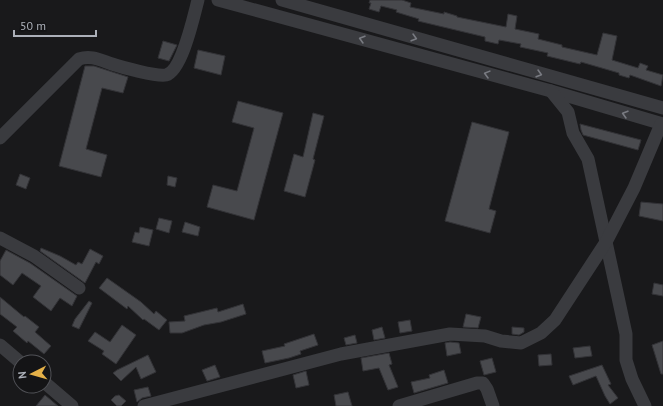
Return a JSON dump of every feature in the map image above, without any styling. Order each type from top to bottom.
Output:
[{"type":"street","points":[[0,138],[79,59],[92,57],[117,66],[142,72],[164,76],[168,74],[180,60],[198,0]]},
{"type":"street","points":[[144,406],[341,354],[450,334],[485,336],[501,341],[521,343],[540,333],[555,320],[606,242],[634,188],[662,124],[551,91],[218,0]]},
{"type":"street","points":[[282,0],[311,4],[511,66],[663,108]]},
{"type":"street","points":[[507,80],[511,66]]},
{"type":"street","points":[[551,91],[568,112],[573,133],[588,159],[626,334],[626,360],[632,379],[645,406]]},
{"type":"street","points":[[0,238],[34,256],[79,288]]},
{"type":"street","points":[[0,345],[12,355]]},
{"type":"street","points":[[399,406],[477,383],[482,383],[487,388],[493,406]]},
{"type":"street","points":[[52,389],[72,406]]},
{"type":"building","points":[[370,0],[402,0],[411,3],[410,7],[444,14],[444,12],[457,17],[506,27],[508,14],[517,16],[515,29],[539,34],[538,39],[562,45],[562,47],[597,55],[603,33],[617,36],[612,60],[638,68],[640,63],[648,66],[646,70],[663,75],[661,86],[630,75],[629,78],[619,75],[619,73],[581,62],[580,64],[547,56],[548,53],[520,47],[521,44],[499,40],[498,44],[485,41],[485,37],[418,21],[419,19],[396,12],[397,10],[381,6],[379,12],[369,9],[371,3],[369,3]]},
{"type":"building","points":[[163,41],[177,45],[169,61],[158,58]]},
{"type":"building","points":[[198,50],[225,56],[221,75],[194,68]]},
{"type":"building","points":[[85,66],[94,66],[128,77],[123,93],[102,88],[86,149],[107,155],[101,177],[59,166]]},
{"type":"building","points":[[238,101],[283,113],[254,220],[207,207],[213,185],[237,191],[254,128],[232,122]]},
{"type":"building","points":[[313,113],[324,116],[313,159],[315,160],[305,197],[284,191],[294,154],[303,157]]},
{"type":"building","points":[[472,122],[509,132],[489,209],[496,211],[490,233],[445,221]]},
{"type":"building","points":[[580,124],[641,140],[638,150],[583,135]]},
{"type":"building","points":[[20,174],[30,178],[26,189],[16,185]]},
{"type":"building","points":[[168,176],[177,178],[175,187],[167,185]]},
{"type":"building","points":[[641,202],[663,204],[663,221],[639,216]]},
{"type":"building","points":[[159,218],[172,221],[169,233],[156,229]]},
{"type":"building","points":[[185,222],[200,227],[198,236],[182,232]]},
{"type":"building","points":[[140,227],[153,230],[149,246],[132,242],[135,232],[139,233]]},
{"type":"building","points":[[41,248],[76,265],[78,262],[82,264],[90,249],[103,256],[99,264],[96,262],[85,283],[40,251]]},
{"type":"building","points":[[6,250],[30,263],[77,296],[72,306],[60,298],[51,311],[33,297],[41,286],[22,273],[13,285],[0,275],[0,261]]},
{"type":"building","points":[[107,278],[141,302],[154,314],[156,311],[167,320],[159,330],[144,319],[143,320],[128,306],[127,309],[99,288]]},
{"type":"building","points":[[654,283],[663,285],[663,296],[652,294]]},
{"type":"building","points":[[0,297],[24,317],[25,316],[39,327],[35,332],[51,346],[44,354],[28,341],[27,343],[13,331],[17,327],[0,314]]},
{"type":"building","points":[[89,301],[92,303],[79,329],[72,326],[75,319]]},
{"type":"building","points":[[243,304],[246,314],[221,322],[204,325],[182,333],[170,333],[169,322],[185,321],[184,316],[217,308],[218,312]]},
{"type":"building","points":[[466,314],[481,317],[478,328],[463,327]]},
{"type":"building","points":[[410,320],[412,331],[400,333],[398,322]]},
{"type":"building","points":[[122,325],[136,335],[116,364],[102,354],[104,351],[88,341],[95,332],[110,342]]},
{"type":"building","points":[[382,327],[385,338],[374,340],[372,330]]},
{"type":"building","points":[[512,327],[524,328],[524,332],[519,335],[512,334]]},
{"type":"building","points":[[314,334],[318,345],[300,351],[301,354],[265,363],[262,351],[285,346],[284,344]]},
{"type":"building","points":[[355,335],[357,343],[346,345],[344,338]]},
{"type":"building","points":[[663,341],[663,374],[661,374],[652,345]]},
{"type":"building","points":[[445,343],[459,343],[461,353],[447,356]]},
{"type":"building","points":[[590,346],[592,356],[575,358],[573,348]]},
{"type":"building","points":[[389,353],[392,364],[389,365],[398,387],[388,390],[379,368],[363,371],[361,358]]},
{"type":"building","points":[[551,354],[552,365],[539,366],[538,355]]},
{"type":"building","points":[[148,355],[156,372],[141,379],[136,367],[121,381],[113,373],[117,370]]},
{"type":"building","points":[[492,358],[496,372],[484,375],[480,361]]},
{"type":"building","points":[[215,365],[220,377],[207,381],[202,370]]},
{"type":"building","points":[[602,365],[611,384],[608,385],[618,398],[610,404],[596,376],[573,385],[569,376]]},
{"type":"building","points":[[444,370],[448,383],[414,393],[411,382],[430,378],[429,375]]},
{"type":"building","points":[[306,371],[309,385],[296,388],[293,375]]},
{"type":"building","points":[[148,387],[151,396],[142,398],[137,402],[134,390]]},
{"type":"building","points":[[348,392],[352,406],[336,406],[334,395]]},
{"type":"building","points":[[45,395],[58,406],[36,406]]},
{"type":"building","points":[[119,395],[126,401],[121,406],[117,406],[111,400],[115,396]]}]
